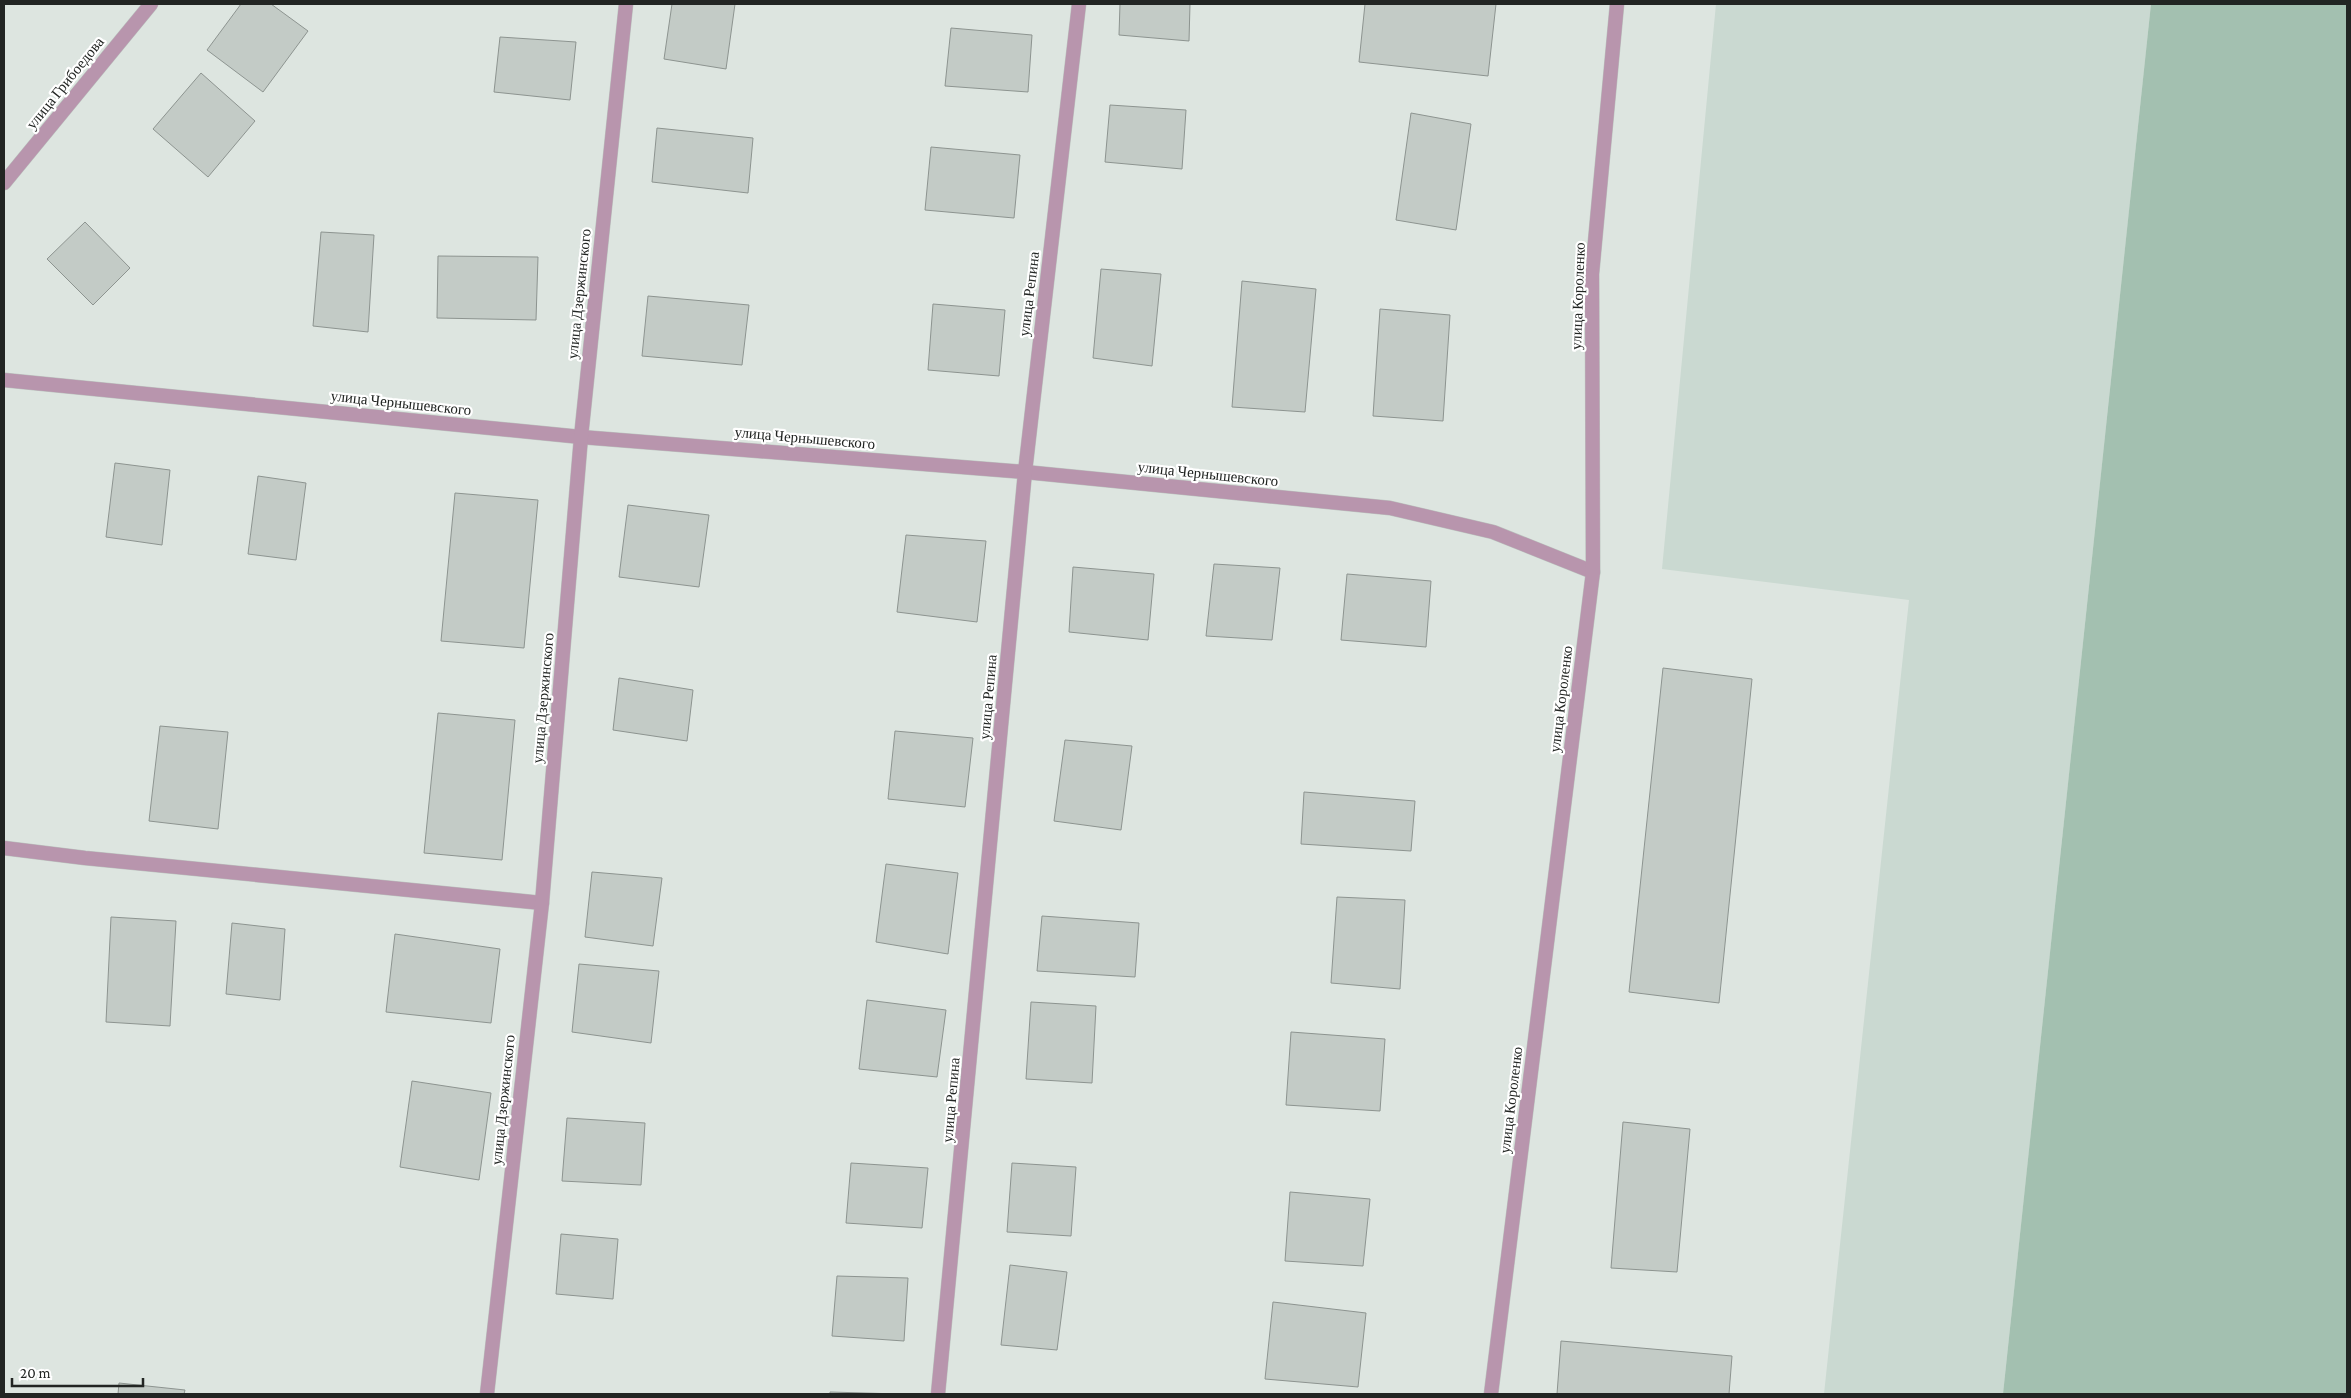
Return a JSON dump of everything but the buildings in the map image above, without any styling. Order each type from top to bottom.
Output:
[{"type":"street","name":"улица Грибоедова","points":[[4,183],[151,4]]},
{"type":"street","name":"улица Дзержинского","points":[[487,1394],[542,903],[580,437],[626,4]]},
{"type":"street","name":"улица Репина","points":[[938,1394],[1025,472],[1079,4]]},
{"type":"street","name":"улица Короленко","points":[[1491,1394],[1593,572],[1592,274],[1618,4]]},
{"type":"street","name":"улица Чернышевского","points":[[4,380],[580,437],[1025,472],[1390,508],[1493,532],[1593,572]]},
{"type":"street","points":[[4,848],[85,858],[542,903]]},
{"type":"shaded area","points":[[1716,4],[2151,4],[2003,1394],[1824,1394],[1909,600],[1662,569]]},
{"type":"green space","points":[[2151,4],[2347,4],[2347,1394],[2003,1394]]}]
